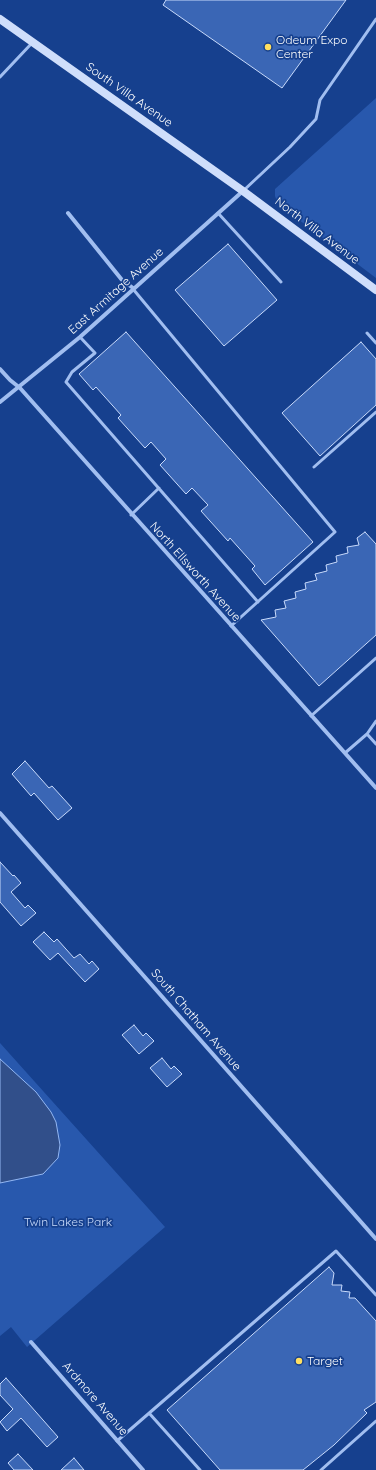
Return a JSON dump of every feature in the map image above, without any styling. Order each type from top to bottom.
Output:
[{"type":"main road","name":"South Villa Avenue","points":[[2,23],[32,42],[243,191]]},
{"type":"main road","name":"North Villa Avenue","points":[[243,191],[376,290]]},
{"type":"street","name":"East Armitage Avenue","points":[[0,402],[20,388],[80,337],[243,191]]},
{"type":"street","points":[[68,213],[122,280],[133,288]]},
{"type":"street","name":"North Ellsworth Avenue","points":[[0,369],[20,388],[131,515],[376,788]]},
{"type":"street","name":"South Chatham Avenue","points":[[0,813],[376,1239]]},
{"type":"street","name":"Ardmore Avenue","points":[[31,1342],[143,1470]]},
{"type":"lane","points":[[243,191],[290,147],[316,120],[320,100],[376,19]]},
{"type":"lane","points":[[0,77],[32,42]]},
{"type":"lane","points":[[218,213],[281,282]]},
{"type":"lane","points":[[133,288],[335,532],[231,626]]},
{"type":"lane","points":[[367,333],[376,343]]},
{"type":"lane","points":[[80,337],[95,353],[72,372],[66,382],[258,602]]},
{"type":"lane","points":[[314,467],[376,412]]},
{"type":"lane","points":[[131,515],[159,488]]},
{"type":"lane","points":[[311,716],[376,658]]},
{"type":"lane","points":[[345,753],[367,734],[376,721]]},
{"type":"lane","points":[[367,734],[376,744]]},
{"type":"lane","points":[[117,1441],[336,1251],[376,1295]]},
{"type":"lane","points":[[149,1413],[200,1470]]},
{"type":"lane","points":[[321,1470],[376,1421]]},
{"type":"green space","points":[[376,98],[376,278],[278,204],[275,196],[275,189]]},
{"type":"green space","name":"Twin Lakes Park","points":[[0,1043],[165,1227],[27,1347],[11,1327],[0,1336]]},
{"type":"shaded area","points":[[0,1059],[36,1092],[51,1112],[56,1122],[60,1145],[58,1158],[43,1174],[0,1183]]},
{"type":"building","name":"Odeum Expo Center","points":[[166,0],[346,0],[282,88],[163,5]]},
{"type":"building","points":[[228,244],[277,300],[224,346],[175,290]]},
{"type":"building","points":[[126,332],[313,542],[265,585],[252,569],[255,566],[230,538],[228,541],[201,511],[208,505],[192,488],[186,494],[160,465],[166,459],[151,442],[145,448],[118,418],[121,415],[96,387],[93,390],[79,374]]},
{"type":"building","points":[[361,342],[376,359],[376,405],[320,456],[282,413]]},
{"type":"building","points":[[365,532],[376,544],[376,635],[319,686],[261,620],[276,617],[275,610],[286,608],[284,601],[296,598],[295,592],[306,589],[305,583],[317,580],[315,574],[327,571],[326,565],[337,562],[336,556],[348,553],[347,547],[359,545],[357,538]]},
{"type":"building","points":[[25,761],[49,788],[52,786],[72,808],[58,820],[34,793],[31,796],[12,774]]},
{"type":"building","points":[[0,862],[21,883],[11,892],[25,908],[28,905],[36,913],[21,926],[0,902]]},
{"type":"building","points":[[44,932],[54,942],[57,939],[74,958],[80,954],[89,964],[92,961],[99,969],[85,982],[58,953],[50,960],[33,942]]},
{"type":"building","points":[[134,1025],[143,1036],[146,1033],[154,1041],[139,1054],[122,1035]]},
{"type":"building","points":[[162,1058],[171,1069],[174,1066],[182,1074],[167,1087],[150,1068]]},
{"type":"building","name":"Target","points":[[329,1267],[334,1273],[332,1285],[342,1285],[341,1291],[350,1292],[349,1298],[355,1298],[376,1321],[376,1402],[364,1410],[367,1413],[334,1445],[303,1470],[220,1470],[167,1410]]},
{"type":"building","points":[[6,1378],[58,1437],[47,1447],[21,1418],[7,1431],[0,1422],[13,1409],[0,1395],[0,1384]]},
{"type":"building","points":[[18,1454],[33,1470],[14,1470],[8,1463]]},
{"type":"building","points":[[74,1458],[84,1470],[61,1470]]},
{"type":"place","name":"Odeum Expo Center","points":[[268,47]]},
{"type":"place","name":"Target","points":[[299,1361]]}]
